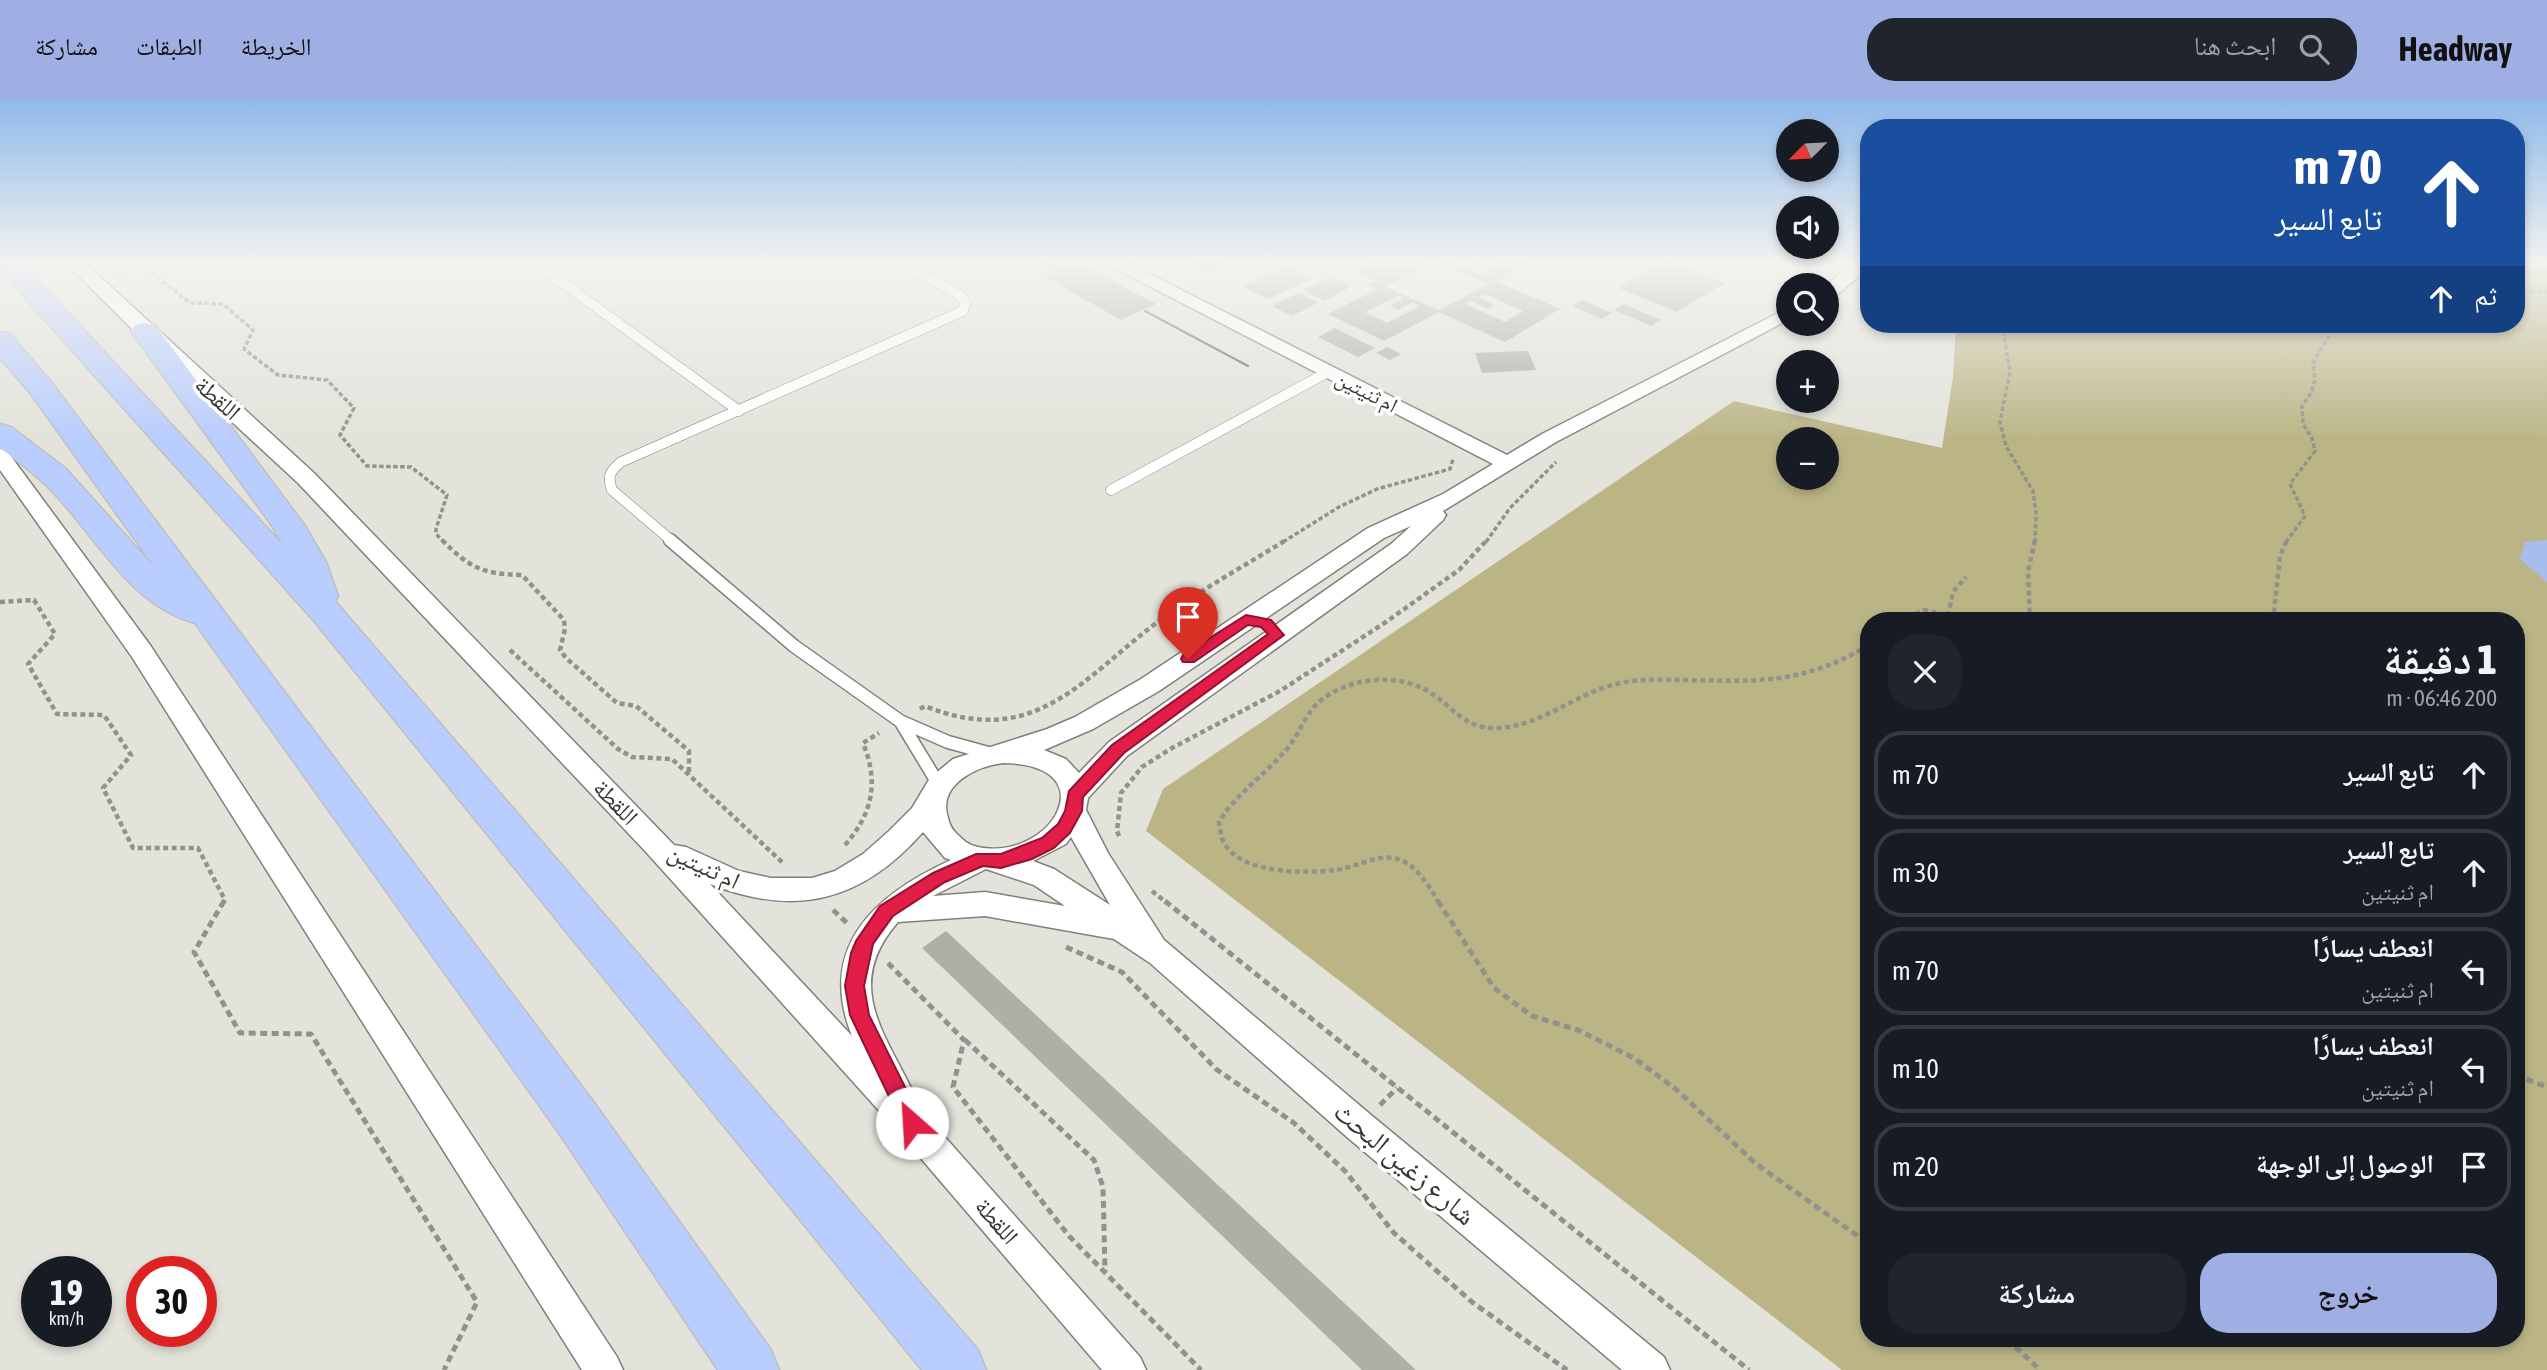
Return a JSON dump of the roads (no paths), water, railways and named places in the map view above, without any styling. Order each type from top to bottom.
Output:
[{"type":"main road","points":[[61,321],[327,614],[958,1370]]},
{"type":"main road","points":[[145,331],[289,526],[309,562],[327,614]]},
{"type":"main road","points":[[0,340],[41,388],[578,1120],[751,1370]]},
{"type":"main road","points":[[0,433],[56,477],[153,588],[179,606],[209,617]]},
{"type":"main road","points":[[920,1324],[969,1370]]},
{"type":"street","name":"اللقطة","points":[[135,321],[306,478],[656,844],[912,1123],[1127,1370]]},
{"type":"street","name":"ام ثنيتين","points":[[1229,321],[1509,464]]},
{"type":"street","points":[[991,860],[958,852],[940,839],[931,822],[935,794],[953,772],[971,761],[1056,736],[1084,723],[1150,685],[1376,533],[1451,499],[1549,438],[1772,321]]},
{"type":"street","points":[[0,455],[141,651],[604,1370]]},
{"type":"street","points":[[912,1123],[860,1015],[855,986],[860,953],[887,911],[939,877],[991,860],[1026,854],[1048,843],[1064,828],[1074,803],[1118,749],[1399,549],[1451,499]]},
{"type":"street","points":[[1339,558],[1342,568],[1363,574]]},
{"type":"street","points":[[1307,577],[1322,577],[1333,584],[1335,589],[1330,598]]},
{"type":"street","points":[[1246,620],[1266,623],[1277,635]]},
{"type":"street","points":[[999,753],[1031,754],[1053,763],[1068,777],[1074,803]]},
{"type":"street","name":"ام ثنيتين","points":[[656,844],[715,876],[745,886],[774,891],[811,889],[834,884],[877,860],[935,794]]},
{"type":"street","name":"شارع زغين البحث","points":[[1074,803],[1089,850],[1161,954]]},
{"type":"street","name":"شارع زغين البحث","points":[[991,860],[1044,877],[1161,954],[1359,1126],[1651,1370]]},
{"type":"street","points":[[887,911],[985,904],[1078,920],[1133,934]]},
{"type":"lane","points":[[616,321],[739,411]]},
{"type":"lane","points":[[940,321],[621,462],[611,470],[608,480],[612,490],[794,646],[900,720],[948,741],[999,753]]},
{"type":"lane","points":[[1111,490],[1328,372]]},
{"type":"lane","points":[[900,720],[935,794]]},
{"type":"water","points":[[2547,540],[2547,582],[2520,559],[2525,542]]},
{"type":"tram line","points":[[1164,321],[1248,366]]}]
